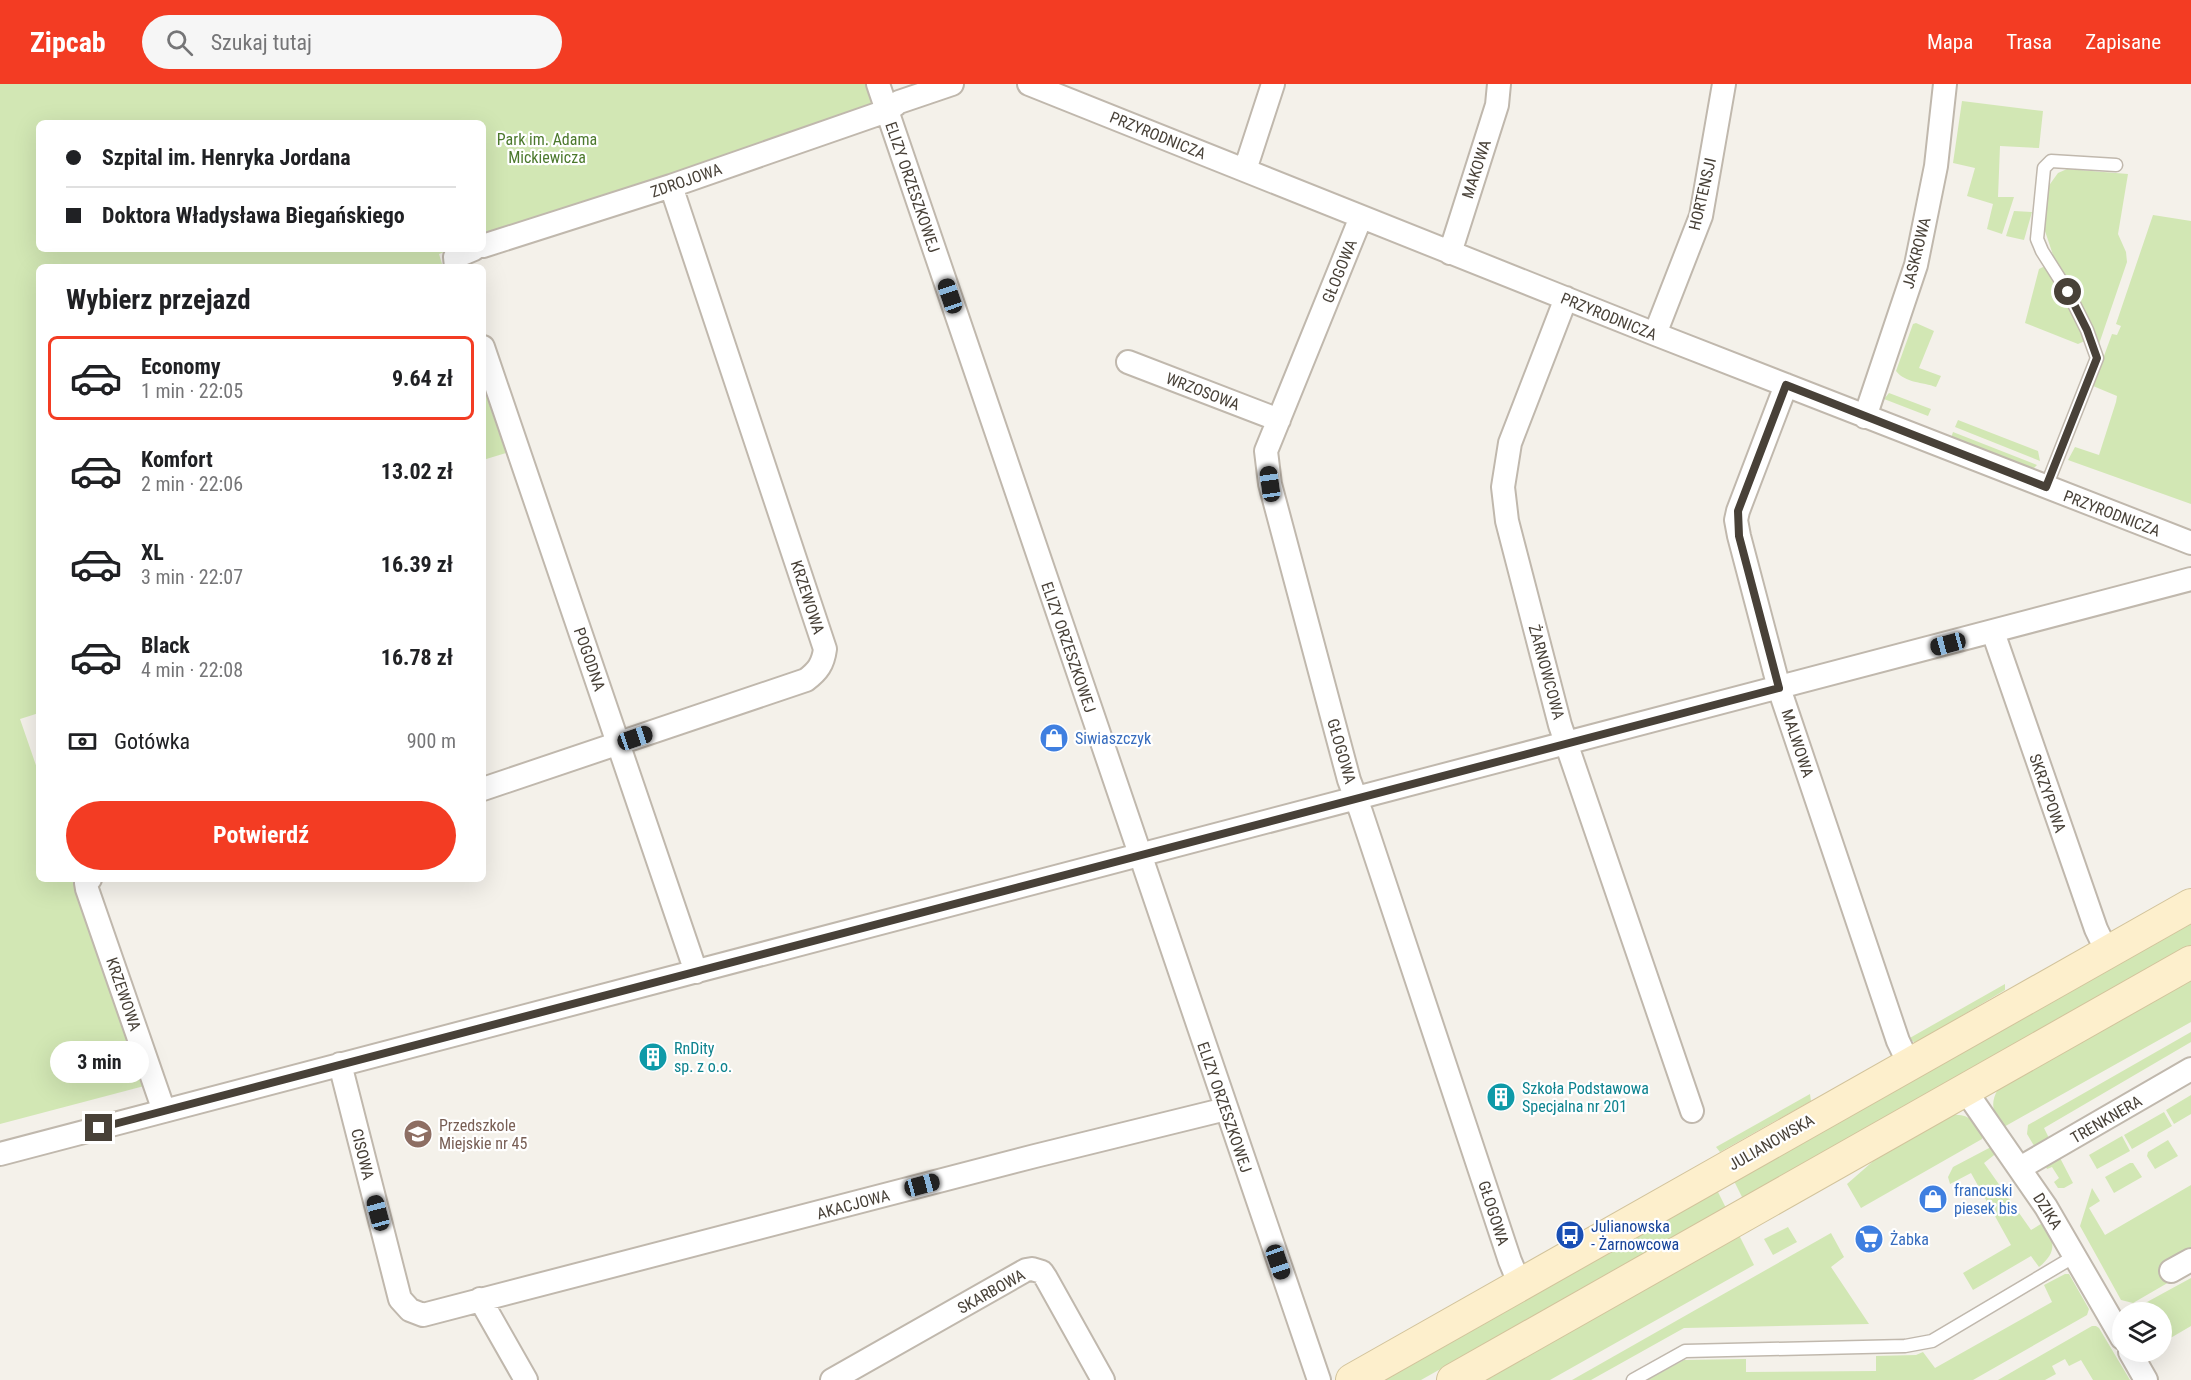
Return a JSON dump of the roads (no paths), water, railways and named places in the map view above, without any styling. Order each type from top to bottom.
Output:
[{"type":"main road","name":"JULIANOWSKA","points":[[1352,1380],[2191,905]]},
{"type":"main road","points":[[1453,1380],[2191,962]]},
{"type":"street","name":"ELIZY ORZESZKOWEJ","points":[[878,84],[1319,1380]]},
{"type":"street","points":[[887,111],[899,102],[952,84]]},
{"type":"street","name":"PRZYRODNICZA","points":[[1029,84],[1865,417],[2191,543]]},
{"type":"street","points":[[1245,170],[1273,84]]},
{"type":"street","name":"MAKOWA","points":[[1450,253],[1497,105],[1499,84]]},
{"type":"street","name":"HORTENSJI","points":[[1655,334],[1701,216],[1724,84]]},
{"type":"street","name":"JASKROWA","points":[[1865,417],[1916,265],[1936,166],[1945,84]]},
{"type":"street","name":"ZDROJOWA","points":[[486,245],[671,186],[887,111]]},
{"type":"street","name":"KRZEWOWA","points":[[486,788],[806,680],[823,662],[825,649],[671,186]]},
{"type":"street","name":"GŁOGOWA","points":[[1361,217],[1266,451],[1270,484],[1349,780],[1520,1285]]},
{"type":"street","name":"ŻARNOWCOWA","points":[[1566,298],[1510,443],[1503,487],[1510,532],[1560,725],[1692,1111]]},
{"type":"street","name":"POGODNA","points":[[486,356],[696,972]]},
{"type":"street","name":"WRZOSOWA","points":[[1128,362],[1279,420]]},
{"type":"street","name":"MALWOWA","points":[[1786,385],[1738,511],[1739,536],[1779,688],[1898,1041],[1908,1064]]},
{"type":"street","points":[[0,1154],[2191,579]]},
{"type":"street","name":"SKRZYPOWA","points":[[1993,632],[2096,929],[2107,952]]},
{"type":"street","name":"KRZEWOWA","points":[[87,882],[87,889],[164,1111]]},
{"type":"street","name":"CISOWA","points":[[340,1064],[400,1299],[410,1310],[423,1315],[480,1299]]},
{"type":"street","name":"TRENKNERA","points":[[2020,1168],[2191,1069]]},
{"type":"street","name":"DZIKA","points":[[1965,1090],[2020,1168],[2112,1321]]},
{"type":"street","name":"AKACJOWA","points":[[480,1299],[1017,1160],[1226,1109]]},
{"type":"street","points":[[2171,1271],[2191,1260]]},
{"type":"street","name":"SKARBOWA","points":[[832,1380],[1026,1270],[1032,1269],[1042,1272],[1046,1278],[1103,1380]]},
{"type":"street","points":[[480,1299],[526,1380]]},
{"type":"street","points":[[2136,1362],[2146,1380]]},
{"type":"lane","points":[[2046,487],[2097,358],[2087,330],[2037,239],[2044,168],[2051,161],[2116,165]]},
{"type":"lane","points":[[1633,1380],[1685,1352],[1905,1346],[1932,1341],[2075,1256]]},
{"type":"place","name":"Siwiaszczyk","points":[[1054,738]]},
{"type":"place","name":"RnDity sp. z o.o.","points":[[653,1057]]},
{"type":"place","name":"Szkoła Podstawowa Specjalna nr 201","points":[[1501,1097]]},
{"type":"place","name":"Przedszkole Miejskie nr 45","points":[[418,1134]]},
{"type":"place","name":"francuski piesek bis","points":[[1933,1199]]},
{"type":"place","name":"Julianowska - Żarnowcowa","points":[[1570,1235]]},
{"type":"place","name":"Żabka","points":[[1869,1239]]},
{"type":"park label","name":"Park im. Adama Mickiewicza","points":[[547,148]]}]
